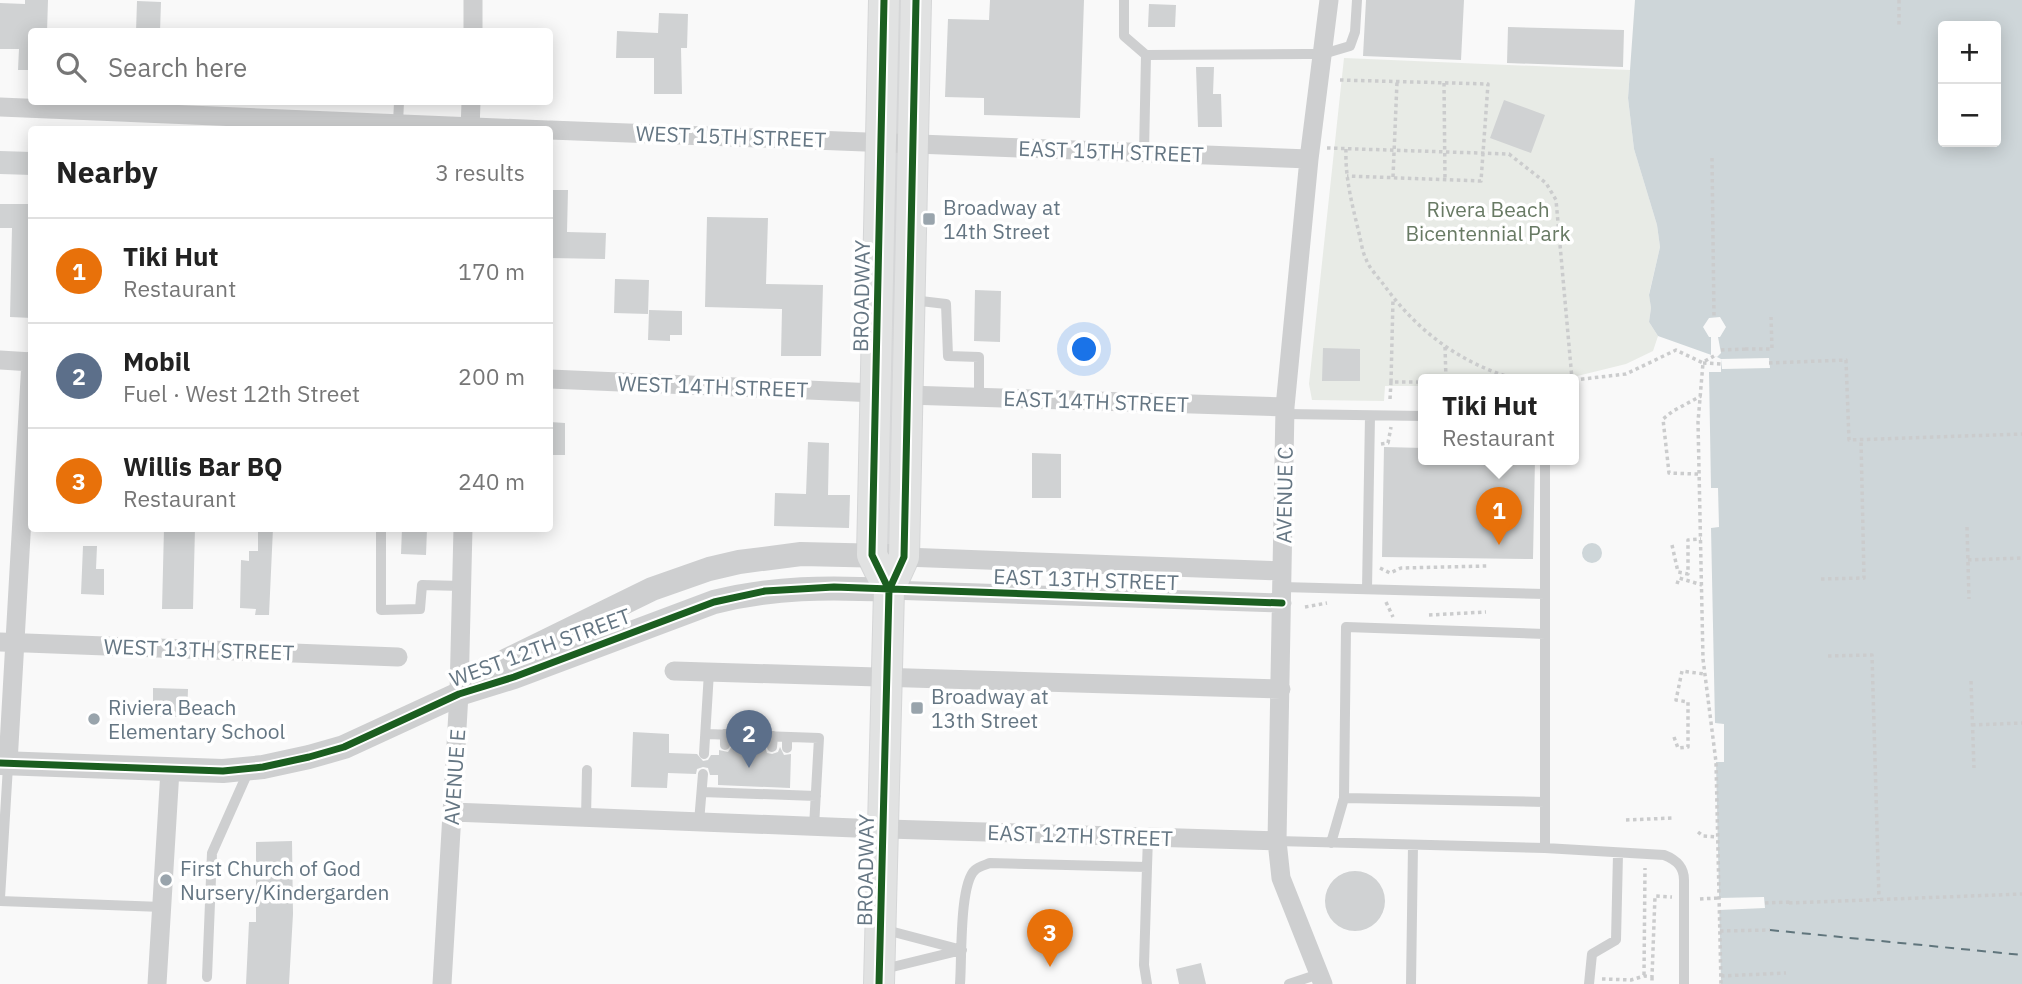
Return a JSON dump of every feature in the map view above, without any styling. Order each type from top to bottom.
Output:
[{"type":"main road","name":"BROADWAY","points":[[884,0],[872,555],[889,590]]},
{"type":"main road","name":"BROADWAY","points":[[879,977],[889,590],[904,557],[915,0]]},
{"type":"street","points":[[472,28],[473,0]]},
{"type":"street","name":"AVENUE C","points":[[1321,979],[1282,878],[1277,841],[1285,410],[1309,159],[1329,0]]},
{"type":"street","points":[[470,126],[471,105]]},
{"type":"street","name":"WEST 15TH STREET","points":[[0,107],[441,126]]},
{"type":"street","name":"WEST 15TH STREET","points":[[553,130],[913,144]]},
{"type":"street","name":"EAST 15TH STREET","points":[[913,144],[1309,159]]},
{"type":"street","points":[[0,360],[28,362]]},
{"type":"street","name":"WEST 14TH STREET","points":[[553,379],[876,393]]},
{"type":"street","name":"EAST 14TH STREET","points":[[907,395],[1285,410]]},
{"type":"street","points":[[4,763],[8,642],[27,493],[28,460]]},
{"type":"street","name":"AVENUE E","points":[[442,984],[459,694],[463,532]]},
{"type":"street","name":"WEST 12TH STREET","points":[[459,694],[507,660],[652,589],[690,575],[729,564],[801,554],[904,557]]},
{"type":"street","name":"EAST 13TH STREET","points":[[904,557],[1282,587]]},
{"type":"street","name":"WEST 12TH STREET","points":[[4,763],[223,771],[309,757],[344,747],[459,694],[514,677],[690,611],[743,595],[803,587],[889,590]]},
{"type":"street","name":"EAST 13TH STREET","points":[[889,590],[1282,587]]},
{"type":"street","name":"WEST 13TH STREET","points":[[8,642],[398,657]]},
{"type":"street","points":[[674,671],[1281,690]]},
{"type":"street","points":[[158,984],[170,770]]},
{"type":"street","points":[[452,812],[883,829]]},
{"type":"street","name":"EAST 12TH STREET","points":[[883,829],[1277,841]]},
{"type":"lane","points":[[1124,0],[1124,36],[1146,55],[1323,54],[1350,46],[1355,32],[1357,0]]},
{"type":"lane","points":[[1144,153],[1146,55]]},
{"type":"lane","points":[[398,123],[399,105]]},
{"type":"lane","points":[[909,299],[946,304],[948,356],[979,357],[979,397]]},
{"type":"lane","points":[[1285,410],[1370,416],[1418,416]]},
{"type":"lane","points":[[1367,589],[1370,416]]},
{"type":"lane","points":[[1545,465],[1545,848]]},
{"type":"lane","points":[[381,532],[381,610],[420,609],[422,585],[462,586]]},
{"type":"lane","points":[[1282,587],[1545,594]]},
{"type":"lane","points":[[1331,843],[1344,798],[1346,627],[1545,634]]},
{"type":"lane","points":[[704,754],[709,672]]},
{"type":"lane","points":[[706,734],[725,740],[772,742],[819,738],[814,827]]},
{"type":"lane","points":[[4,763],[0,899],[162,907]]},
{"type":"lane","points":[[206,977],[212,853],[249,768]]},
{"type":"lane","points":[[586,818],[587,769]]},
{"type":"lane","points":[[699,822],[703,774]]},
{"type":"lane","points":[[702,792],[785,792],[816,796]]},
{"type":"lane","points":[[1344,798],[1545,802]]},
{"type":"lane","points":[[1147,984],[1144,965],[1148,837]]},
{"type":"lane","points":[[1277,841],[1545,848],[1664,855],[1678,863],[1684,872],[1684,984]]},
{"type":"lane","points":[[1411,984],[1413,845]]},
{"type":"lane","points":[[1589,981],[1592,954],[1616,940],[1618,854]]},
{"type":"lane","points":[[960,984],[964,900],[967,881],[975,869],[990,863],[1147,867]]},
{"type":"lane","points":[[881,929],[962,950]]},
{"type":"lane","points":[[879,977],[962,950]]},
{"type":"lane","points":[[1289,984],[1321,979]]},
{"type":"path","points":[[1899,0],[1899,25]]},
{"type":"path","points":[[1340,80],[1488,84],[1481,181],[1347,176]]},
{"type":"path","points":[[1393,177],[1397,82]]},
{"type":"path","points":[[1444,83],[1445,180]]},
{"type":"path","points":[[1326,148],[1509,154],[1546,183],[1556,200],[1573,374]]},
{"type":"path","points":[[1346,149],[1347,176],[1366,260],[1401,308],[1446,347],[1497,374]]},
{"type":"path","points":[[1712,158],[1714,318]]},
{"type":"path","points":[[1390,399],[1393,297]]},
{"type":"path","points":[[1745,349],[1772,349],[1771,317]]},
{"type":"path","points":[[1446,347],[1446,374]]},
{"type":"path","points":[[1721,350],[1765,349]]},
{"type":"path","points":[[1579,378],[1626,374],[1676,351],[1703,363],[1722,364]]},
{"type":"path","points":[[1703,363],[1714,356]]},
{"type":"path","points":[[1769,363],[1846,360],[1849,440],[2022,434]]},
{"type":"path","points":[[1703,363],[1698,422],[1704,674],[1716,762],[1721,984]]},
{"type":"path","points":[[1391,382],[1418,382]]},
{"type":"path","points":[[1699,474],[1669,472],[1664,448],[1663,419],[1700,396]]},
{"type":"path","points":[[1821,579],[1864,578],[1861,440]]},
{"type":"path","points":[[1967,527],[1969,599]]},
{"type":"path","points":[[1672,545],[1678,572],[1688,574],[1688,540],[1701,539]]},
{"type":"path","points":[[1968,559],[2022,558]]},
{"type":"path","points":[[1390,573],[1402,568],[1488,566]]},
{"type":"path","points":[[1677,584],[1679,578],[1702,585]]},
{"type":"path","points":[[1385,600],[1392,617],[1406,616]]},
{"type":"path","points":[[1419,615],[1486,612]]},
{"type":"path","points":[[1828,656],[1872,655],[1879,899]]},
{"type":"path","points":[[1674,737],[1678,748],[1688,747],[1688,702],[1676,700],[1682,671],[1704,674]]},
{"type":"path","points":[[1971,681],[1974,768]]},
{"type":"path","points":[[1972,725],[2022,723]]},
{"type":"path","points":[[1626,820],[1672,818]]},
{"type":"path","points":[[1698,832],[1703,836],[1717,837]]},
{"type":"path","points":[[1638,867],[1646,868],[1644,976]]},
{"type":"path","points":[[1765,903],[2022,894]]},
{"type":"path","points":[[1652,984],[1655,896],[1672,897]]},
{"type":"path","points":[[1700,899],[1719,898]]},
{"type":"path","points":[[1789,903],[1820,901]]},
{"type":"path","points":[[1720,931],[1770,930]]},
{"type":"path","points":[[1721,976],[1786,973]]},
{"type":"path","points":[[1589,981],[1631,980],[1652,976]]},
{"type":"green space","name":"Rivera Beach Bicentennial Park","points":[[1344,58],[1630,70],[1628,98],[1634,149],[1657,225],[1660,247],[1649,294],[1649,322],[1658,336],[1653,351],[1626,364],[1579,376],[1418,374],[1418,386],[1385,386],[1384,401],[1312,400],[1309,384]]},
{"type":"shaded area","points":[[1635,0],[2022,0],[2022,984],[1721,984],[1716,762],[1724,762],[1724,724],[1715,723],[1711,528],[1719,527],[1718,488],[1711,488],[1709,372],[1721,372],[1721,359],[1658,336],[1649,322],[1649,295],[1660,247],[1657,225],[1634,149],[1628,98]]},
{"type":"shaded area","points":[[1592,543],[1599,546],[1602,553],[1599,560],[1592,563],[1585,560],[1582,553],[1585,546]]},
{"type":"pier","points":[[1720,317],[1726,327],[1718,337],[1721,353],[1717,357],[1711,355],[1711,337],[1703,327],[1709,318]]},
{"type":"pier","points":[[1769,358],[1770,368],[1722,369],[1721,359]]},
{"type":"pier","points":[[1764,897],[1765,908],[1719,910],[1719,898]]},
{"type":"building","points":[[25,0],[48,0],[47,28],[28,28],[28,70],[18,70],[19,49],[0,49],[0,3],[25,4]]},
{"type":"building","points":[[990,0],[1084,0],[1080,118],[984,115],[984,98],[945,97],[948,19],[989,20]]},
{"type":"building","points":[[1366,0],[1464,0],[1461,60],[1363,56]]},
{"type":"building","points":[[137,1],[161,2],[160,28],[136,28]]},
{"type":"building","points":[[1149,4],[1176,5],[1175,27],[1148,27]]},
{"type":"building","points":[[659,13],[688,14],[687,48],[681,48],[682,94],[654,94],[654,58],[616,58],[617,31],[658,33]]},
{"type":"building","points":[[1508,27],[1624,30],[1623,67],[1507,63]]},
{"type":"building","points":[[1196,67],[1214,67],[1213,94],[1221,94],[1222,127],[1198,127]]},
{"type":"building","points":[[1504,100],[1545,115],[1531,153],[1490,138]]},
{"type":"building","points":[[0,151],[28,152],[28,175],[0,174]]},
{"type":"building","points":[[553,190],[568,190],[567,232],[606,233],[605,259],[553,258]]},
{"type":"building","points":[[0,204],[28,204],[28,318],[10,317],[12,228],[0,228]]},
{"type":"building","points":[[707,217],[768,218],[766,284],[823,285],[821,356],[781,356],[782,309],[705,307]]},
{"type":"building","points":[[615,279],[649,280],[648,314],[614,313]]},
{"type":"building","points":[[975,290],[1001,291],[1000,342],[974,341]]},
{"type":"building","points":[[649,310],[682,311],[682,335],[670,335],[670,341],[648,340]]},
{"type":"building","points":[[1323,348],[1360,349],[1360,381],[1322,381]]},
{"type":"building","points":[[553,422],[565,423],[565,455],[553,455]]},
{"type":"building","points":[[808,442],[829,443],[828,495],[850,495],[849,528],[774,526],[775,493],[806,494]]},
{"type":"building","points":[[1384,447],[1418,448],[1418,465],[1535,465],[1533,559],[1382,557]]},
{"type":"building","points":[[1032,453],[1061,454],[1061,498],[1032,498]]},
{"type":"building","points":[[164,532],[195,532],[193,609],[162,609]]},
{"type":"building","points":[[258,532],[273,532],[269,615],[255,615],[256,609],[240,608],[241,560],[249,561],[249,551],[258,551]]},
{"type":"building","points":[[402,532],[427,532],[426,555],[401,554]]},
{"type":"building","points":[[83,546],[97,546],[96,569],[104,569],[104,595],[81,594]]},
{"type":"building","points":[[153,688],[188,689],[187,717],[153,717]]},
{"type":"building","points":[[633,732],[669,734],[669,753],[697,754],[703,761],[708,760],[711,755],[719,755],[719,750],[728,752],[732,746],[740,746],[742,752],[747,753],[753,751],[754,746],[765,747],[767,753],[772,754],[778,752],[780,747],[784,755],[791,754],[790,788],[718,785],[718,775],[710,775],[708,768],[703,767],[697,769],[696,774],[668,773],[667,788],[631,787]]},
{"type":"building","points":[[292,841],[293,914],[289,984],[246,984],[249,922],[256,922],[256,842]]},
{"type":"building","points":[[1349,871],[1361,871],[1380,884],[1385,901],[1383,913],[1372,926],[1361,931],[1349,931],[1330,918],[1325,907],[1325,895],[1338,876]]},
{"type":"building","points":[[1201,963],[1206,984],[1179,984],[1176,969]]},
{"type":"ferry route","points":[[1770,930],[2022,955]]},
{"type":"cycle path","points":[[884,0],[872,555],[889,590]]},
{"type":"cycle path","points":[[879,984],[889,590],[904,557],[916,0]]},
{"type":"cycle path","points":[[0,763],[223,771],[263,767],[309,757],[344,747],[459,694],[514,677],[714,602],[765,591],[834,587],[1282,603]]},
{"type":"place","name":"Broadway at 14th Street","points":[[929,219]]},
{"type":"place","name":"Tiki Hut","points":[[1499,545]]},
{"type":"place","name":"Broadway at 13th Street","points":[[917,708]]},
{"type":"place","name":"Riviera Beach Elementary School","points":[[94,719]]},
{"type":"place","name":"Mobil","points":[[749,768]]},
{"type":"place","name":"First Church of God Nursery/Kindergarden","points":[[166,880]]},
{"type":"place","name":"Willis Bar BQ","points":[[1050,967]]}]
